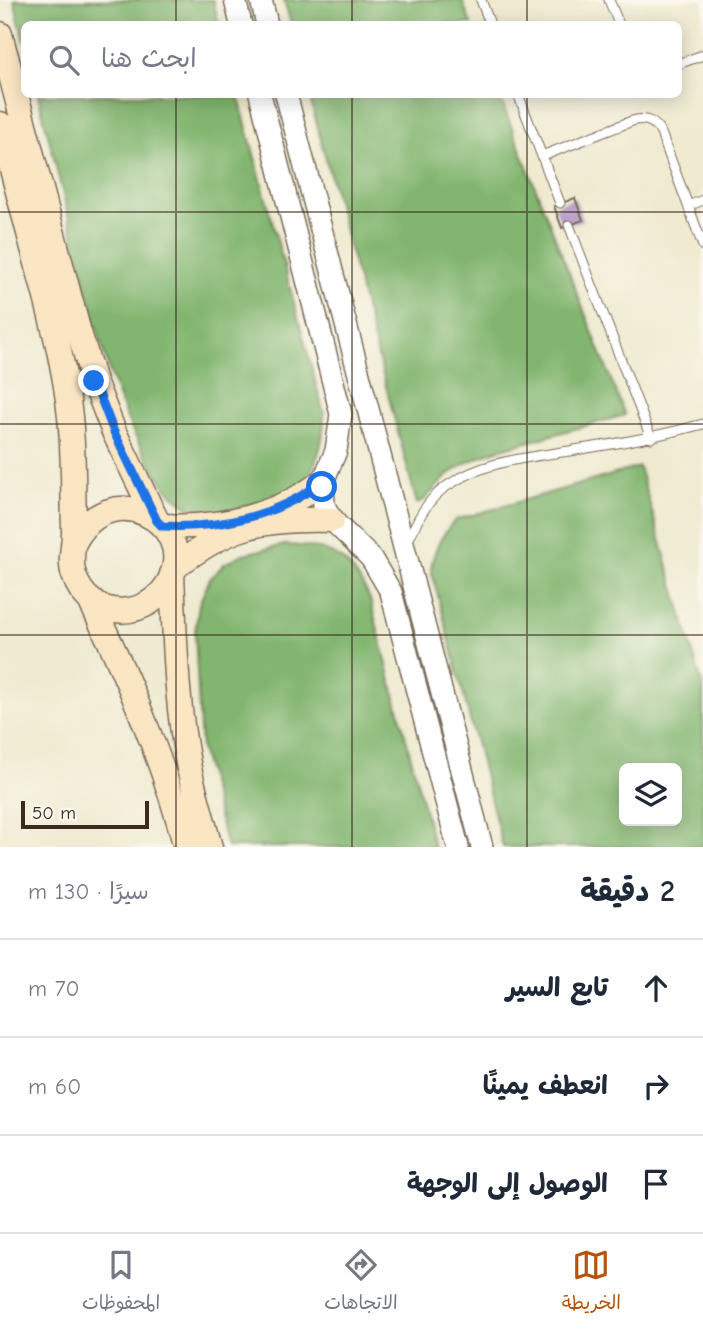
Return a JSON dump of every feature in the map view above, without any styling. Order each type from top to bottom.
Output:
[{"type":"main road","points":[[0,34],[94,381],[114,432],[172,546],[176,670],[181,718],[189,768],[209,847]]},
{"type":"main road","points":[[0,124],[65,376],[73,467],[73,574],[90,600],[144,717],[165,772],[186,847]]},
{"type":"main road","points":[[74,543],[80,530],[90,519],[110,510],[131,509],[145,513],[160,523],[196,527],[229,522],[285,505],[323,481]]},
{"type":"main road","points":[[90,600],[105,608],[121,611],[138,609],[153,601],[165,589],[173,571],[211,541],[233,530],[296,519],[331,520]]},
{"type":"street","points":[[235,0],[241,21]]},
{"type":"street","points":[[261,0],[267,21]]},
{"type":"street","points":[[261,98],[341,414],[336,451],[323,481],[324,506],[331,520],[371,558],[391,592],[458,847]]},
{"type":"street","points":[[287,98],[482,847]]},
{"type":"street","points":[[331,372],[355,365]]},
{"type":"lane","points":[[481,0],[489,21]]},
{"type":"lane","points":[[609,0],[617,21]]},
{"type":"lane","points":[[682,63],[703,55]]},
{"type":"lane","points":[[520,98],[560,203]]},
{"type":"lane","points":[[542,156],[641,118],[650,121],[661,133],[703,246]]},
{"type":"lane","points":[[688,206],[703,200]]},
{"type":"lane","points":[[569,225],[651,438]]},
{"type":"lane","points":[[404,551],[427,506],[445,487],[468,473],[504,462],[651,438],[703,424]]},
{"type":"green space","points":[[14,0],[213,0],[218,21],[21,21],[21,30]]},
{"type":"green space","points":[[284,0],[462,0],[470,21],[290,21]]},
{"type":"green space","points":[[39,98],[239,98],[324,414],[319,451],[307,476],[294,488],[269,499],[226,511],[199,512],[179,500],[166,487],[136,437],[114,383],[97,327]]},
{"type":"green space","points":[[310,98],[500,98],[625,415],[494,451],[468,462],[448,475],[417,504]]},
{"type":"green space","points":[[639,467],[703,687],[703,847],[503,847],[431,569],[434,555],[455,520]]},
{"type":"green space","points":[[285,545],[316,548],[338,557],[355,573],[370,599],[434,847],[227,847],[201,748],[195,632],[199,604],[209,580],[224,564],[243,554]]},
{"type":"building","points":[[575,198],[583,220],[562,228],[554,206]]},
{"type":"route","points":[[94,381],[114,432],[157,521],[162,526],[196,527],[229,522],[285,505],[323,481],[322,487]]}]
